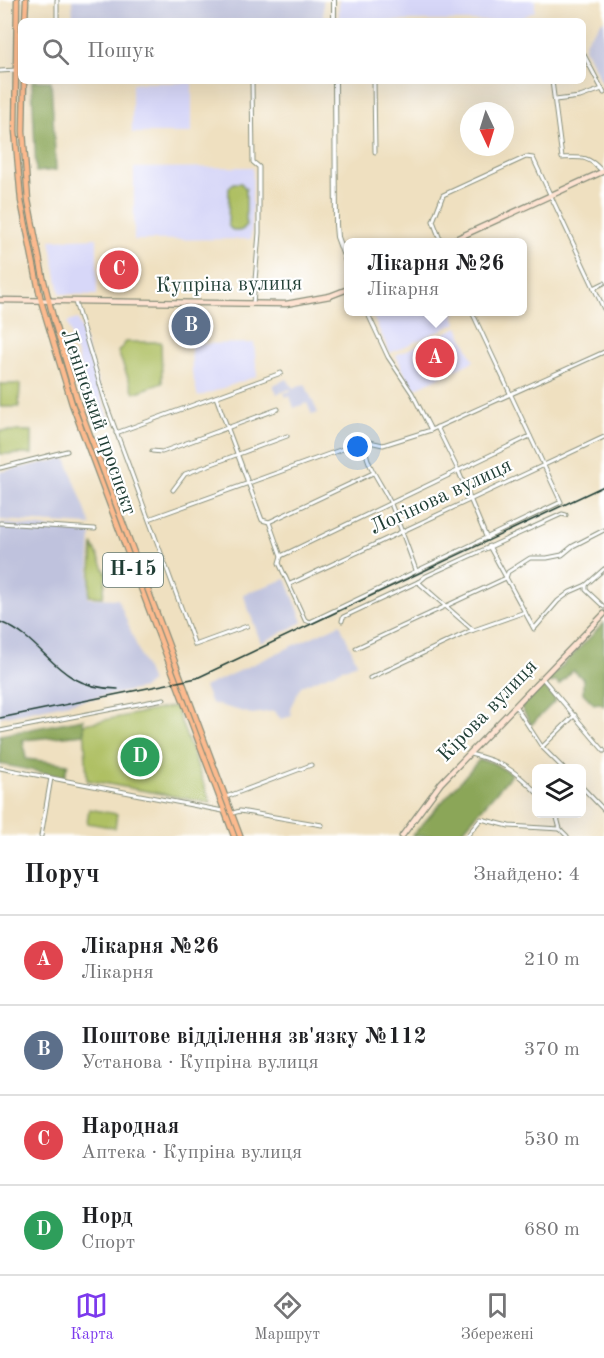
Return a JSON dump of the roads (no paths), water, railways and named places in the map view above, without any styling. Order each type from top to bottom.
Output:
[{"type":"main road","name":"Ленінський проспект","points":[[17,0],[15,131],[21,201],[41,301],[72,404],[234,836]]},
{"type":"main road","points":[[25,18],[26,0]]},
{"type":"main road","name":"Ленінський проспект","points":[[24,84],[23,131],[28,200],[50,301],[78,403],[240,836]]},
{"type":"main road","points":[[460,238],[603,171]]},
{"type":"main road","name":"Купріна вулиця","points":[[0,300],[295,303],[330,296],[344,291]]},
{"type":"main road","name":"Кірова вулиця","points":[[402,836],[441,783],[604,614]]},
{"type":"main road","points":[[223,810],[230,806]]},
{"type":"street","points":[[57,0],[57,18]]},
{"type":"street","points":[[334,0],[334,18]]},
{"type":"street","points":[[555,100],[603,91],[586,59]]},
{"type":"street","points":[[0,71],[16,70]]},
{"type":"street","points":[[252,84],[253,162],[259,167],[259,233],[253,304]]},
{"type":"street","points":[[335,84],[336,225],[337,237],[344,256]]},
{"type":"street","points":[[374,84],[375,152]]},
{"type":"street","points":[[552,84],[562,158],[584,157],[592,160],[603,171]]},
{"type":"street","points":[[439,238],[433,221],[443,195],[525,157],[533,158],[604,309]]},
{"type":"street","points":[[594,288],[604,283]]},
{"type":"street","points":[[75,302],[86,344],[117,433],[195,645],[247,626]]},
{"type":"street","points":[[369,316],[388,357],[412,393],[431,430]]},
{"type":"street","points":[[269,522],[281,556],[279,563],[307,621],[561,502],[474,316]]},
{"type":"street","points":[[149,519],[364,441],[383,445],[431,430],[604,352]]},
{"type":"street","points":[[117,433],[281,373]]},
{"type":"street","points":[[216,397],[262,520],[269,522],[373,473]]},
{"type":"street","points":[[152,451],[162,452],[278,409]]},
{"type":"street","points":[[437,427],[458,470],[486,539]]},
{"type":"street","points":[[172,490],[185,474],[287,436]]},
{"type":"street","points":[[281,556],[530,436]]},
{"type":"street","name":"Логінова вулиця","points":[[290,584],[604,437]]},
{"type":"street","points":[[364,441],[364,450],[373,473],[390,502],[416,570]]},
{"type":"street","points":[[0,468],[67,451]]},
{"type":"street","points":[[342,621],[343,617],[489,546],[562,514],[566,515]]},
{"type":"street","points":[[0,523],[95,529]]},
{"type":"street","points":[[356,648],[506,578],[508,572],[530,558],[562,555],[573,546],[604,530]]},
{"type":"street","points":[[489,546],[534,628],[558,600],[586,585],[604,569]]},
{"type":"street","points":[[418,582],[474,631]]},
{"type":"street","points":[[586,585],[586,590],[604,608]]},
{"type":"street","points":[[370,678],[468,632],[525,612]]},
{"type":"street","points":[[543,679],[604,750]]},
{"type":"street","points":[[0,731],[164,699]]},
{"type":"street","points":[[516,707],[543,747],[559,764]]},
{"type":"street","points":[[543,747],[575,715]]},
{"type":"street","points":[[470,754],[493,759],[517,772],[532,787]]},
{"type":"street","points":[[226,797],[311,765]]},
{"type":"street","points":[[0,768],[69,783],[223,810]]},
{"type":"street","points":[[41,836],[51,778]]},
{"type":"street","points":[[586,791],[604,810]]},
{"type":"street","points":[[233,813],[240,811],[322,825]]},
{"type":"street","points":[[557,818],[560,829],[567,836]]},
{"type":"street","points":[[467,836],[481,819],[509,826],[560,829]]},
{"type":"railway","points":[[0,718],[197,678],[604,486]]},
{"type":"railway","points":[[0,622],[17,631],[65,673],[79,681],[96,687],[118,689]]},
{"type":"place","name":"Народная","points":[[119,270]]},
{"type":"place","name":"Поштове відділення зв'язку №112","points":[[191,326]]},
{"type":"place","name":"Лікарня №26","points":[[435,358]]},
{"type":"place","name":"Норд","points":[[140,757]]}]
